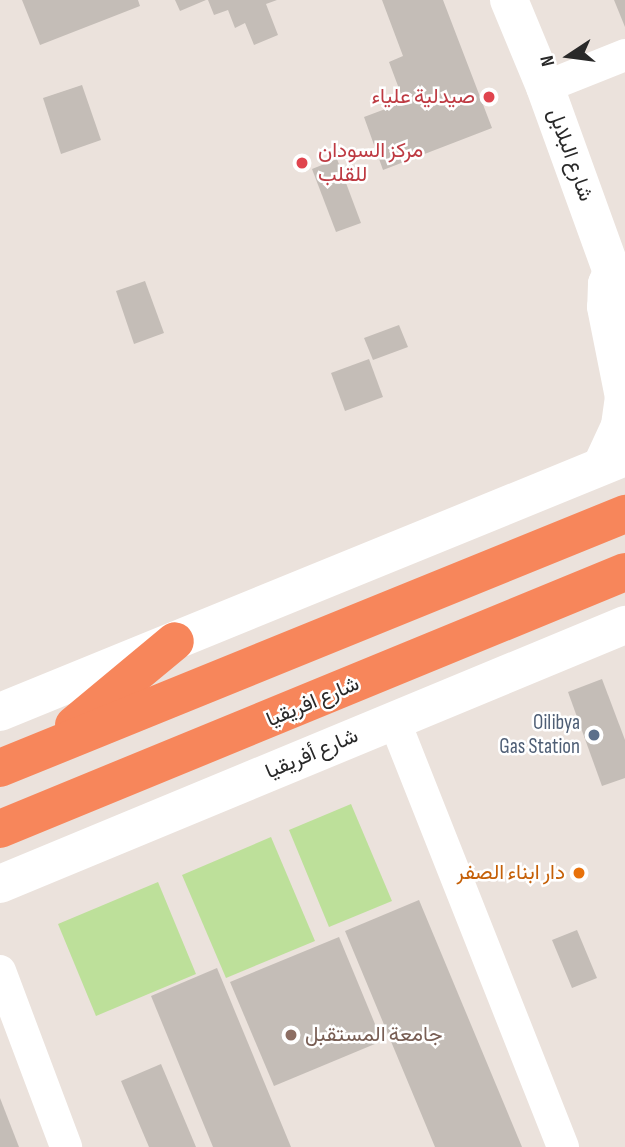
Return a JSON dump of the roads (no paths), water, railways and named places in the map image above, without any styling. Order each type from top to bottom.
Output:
[{"type":"highway","points":[[0,768],[625,514]]},
{"type":"highway","name":"شارع افريقيا","points":[[0,829],[625,572]]},
{"type":"highway","points":[[47,748],[175,641]]},
{"type":"street","name":"شارع البلابل","points":[[509,0],[618,273],[607,284],[606,307],[624,397],[613,461]]},
{"type":"street","points":[[545,87],[625,55]]},
{"type":"street","points":[[0,712],[613,461]]},
{"type":"street","name":"شارع أفريقيا","points":[[0,884],[625,625]]},
{"type":"street","points":[[394,720],[563,1147]]},
{"type":"street","points":[[0,971],[66,1147]]},
{"type":"place","name":"صيدلية علياء","points":[[489,97]]},
{"type":"place","name":"مركز السودان للقلب","points":[[302,163]]},
{"type":"place","name":"Oilibya Gas Station","points":[[594,735]]},
{"type":"place","name":"دار ابناء الصفر","points":[[579,873]]},
{"type":"place","name":"جامعة المستقبل","points":[[291,1035]]}]
